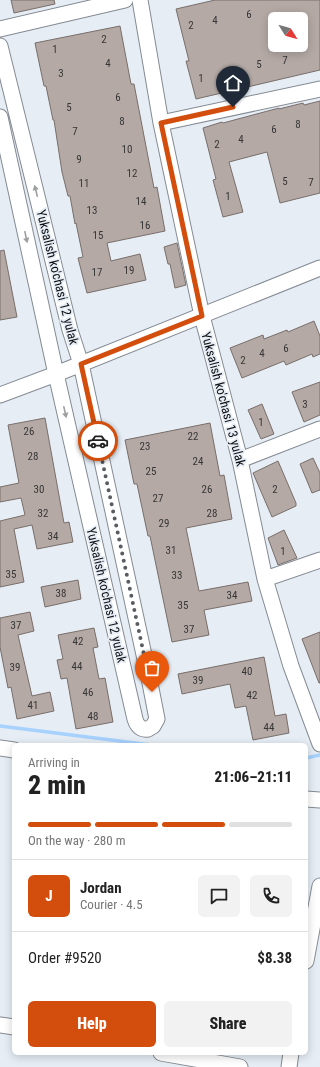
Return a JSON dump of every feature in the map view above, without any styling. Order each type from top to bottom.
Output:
[{"type":"street","points":[[0,29],[125,0]]},
{"type":"street","name":"Yuksalish ko'chasi 13 yulak","points":[[140,0],[161,123],[202,316],[240,460],[265,579],[291,666],[320,740]]},
{"type":"street","name":"Yuksalish ko'chasi 12 yulak","points":[[0,46],[70,330],[81,364],[149,678],[156,719],[153,726],[148,729],[137,725],[135,719],[56,374],[0,116]]},
{"type":"street","points":[[161,123],[320,88]]},
{"type":"street","points":[[0,395],[320,268]]},
{"type":"street","points":[[69,432],[94,426]]},
{"type":"street","points":[[240,460],[320,428]]},
{"type":"street","points":[[265,579],[320,560]]},
{"type":"street","points":[[0,748],[12,750]]},
{"type":"street","points":[[308,799],[320,800]]},
{"type":"street","points":[[311,952],[320,886]]},
{"type":"street","points":[[0,1025],[12,1027]]},
{"type":"street","points":[[289,1067],[291,1055]]},
{"type":"street","points":[[176,1057],[240,1067]]},
{"type":"building","points":[[11,0],[54,0],[55,4],[14,13]]},
{"type":"building","points":[[215,0],[320,0],[320,70],[196,99],[186,61],[189,61],[176,9]]},
{"type":"building","points":[[120,26],[131,84],[134,84],[154,188],[157,187],[165,231],[107,243],[111,261],[140,254],[146,280],[87,293],[78,258],[83,257],[76,223],[75,224],[70,196],[68,196],[62,172],[54,120],[46,86],[44,86],[35,43]]},
{"type":"building","points":[[320,101],[320,193],[280,203],[267,152],[229,162],[243,212],[223,217],[213,180],[216,179],[203,128],[279,108],[303,103],[304,105]]},
{"type":"building","points":[[177,243],[186,285],[175,288],[170,264],[168,264],[164,247]]},
{"type":"building","points":[[4,250],[17,317],[0,320],[0,251]]},
{"type":"building","points":[[314,321],[320,336],[320,354],[313,357],[312,354],[286,365],[284,361],[242,378],[230,348],[263,335],[264,339],[287,330],[288,332]]},
{"type":"building","points":[[320,382],[320,415],[304,422],[292,392]]},
{"type":"building","points":[[262,404],[274,434],[261,439],[248,410]]},
{"type":"building","points":[[45,418],[64,523],[69,522],[73,542],[37,549],[32,525],[14,529],[24,582],[0,587],[0,521],[25,515],[21,498],[0,502],[0,487],[19,483],[8,425]]},
{"type":"building","points":[[210,423],[220,476],[224,475],[232,519],[186,528],[199,591],[248,582],[252,601],[204,610],[209,635],[172,642],[150,536],[148,536],[137,484],[134,484],[125,440]]},
{"type":"building","points":[[313,458],[320,473],[320,490],[312,493],[300,464]]},
{"type":"building","points":[[278,461],[296,506],[272,517],[253,473]]},
{"type":"building","points":[[284,530],[297,558],[278,565],[268,538]]},
{"type":"building","points":[[78,580],[81,599],[45,607],[41,587]]},
{"type":"building","points":[[30,612],[34,631],[18,635],[32,696],[50,692],[54,711],[17,719],[11,687],[8,688],[0,647],[0,618]]},
{"type":"building","points":[[94,628],[98,647],[93,648],[99,679],[105,678],[113,722],[76,729],[67,678],[61,679],[57,660],[63,659],[58,635]]},
{"type":"building","points":[[320,632],[320,683],[319,683],[302,639]]},
{"type":"building","points":[[264,657],[275,716],[286,714],[289,733],[253,740],[246,706],[235,708],[230,684],[182,694],[178,674]]},
{"type":"waterway","points":[[0,726],[135,743]]},
{"type":"waterway","points":[[308,758],[320,755]]},
{"type":"way so far","points":[[98,441],[152,692]]},
{"type":"route","points":[[98,441],[81,364],[202,316],[161,123],[233,107]]}]
